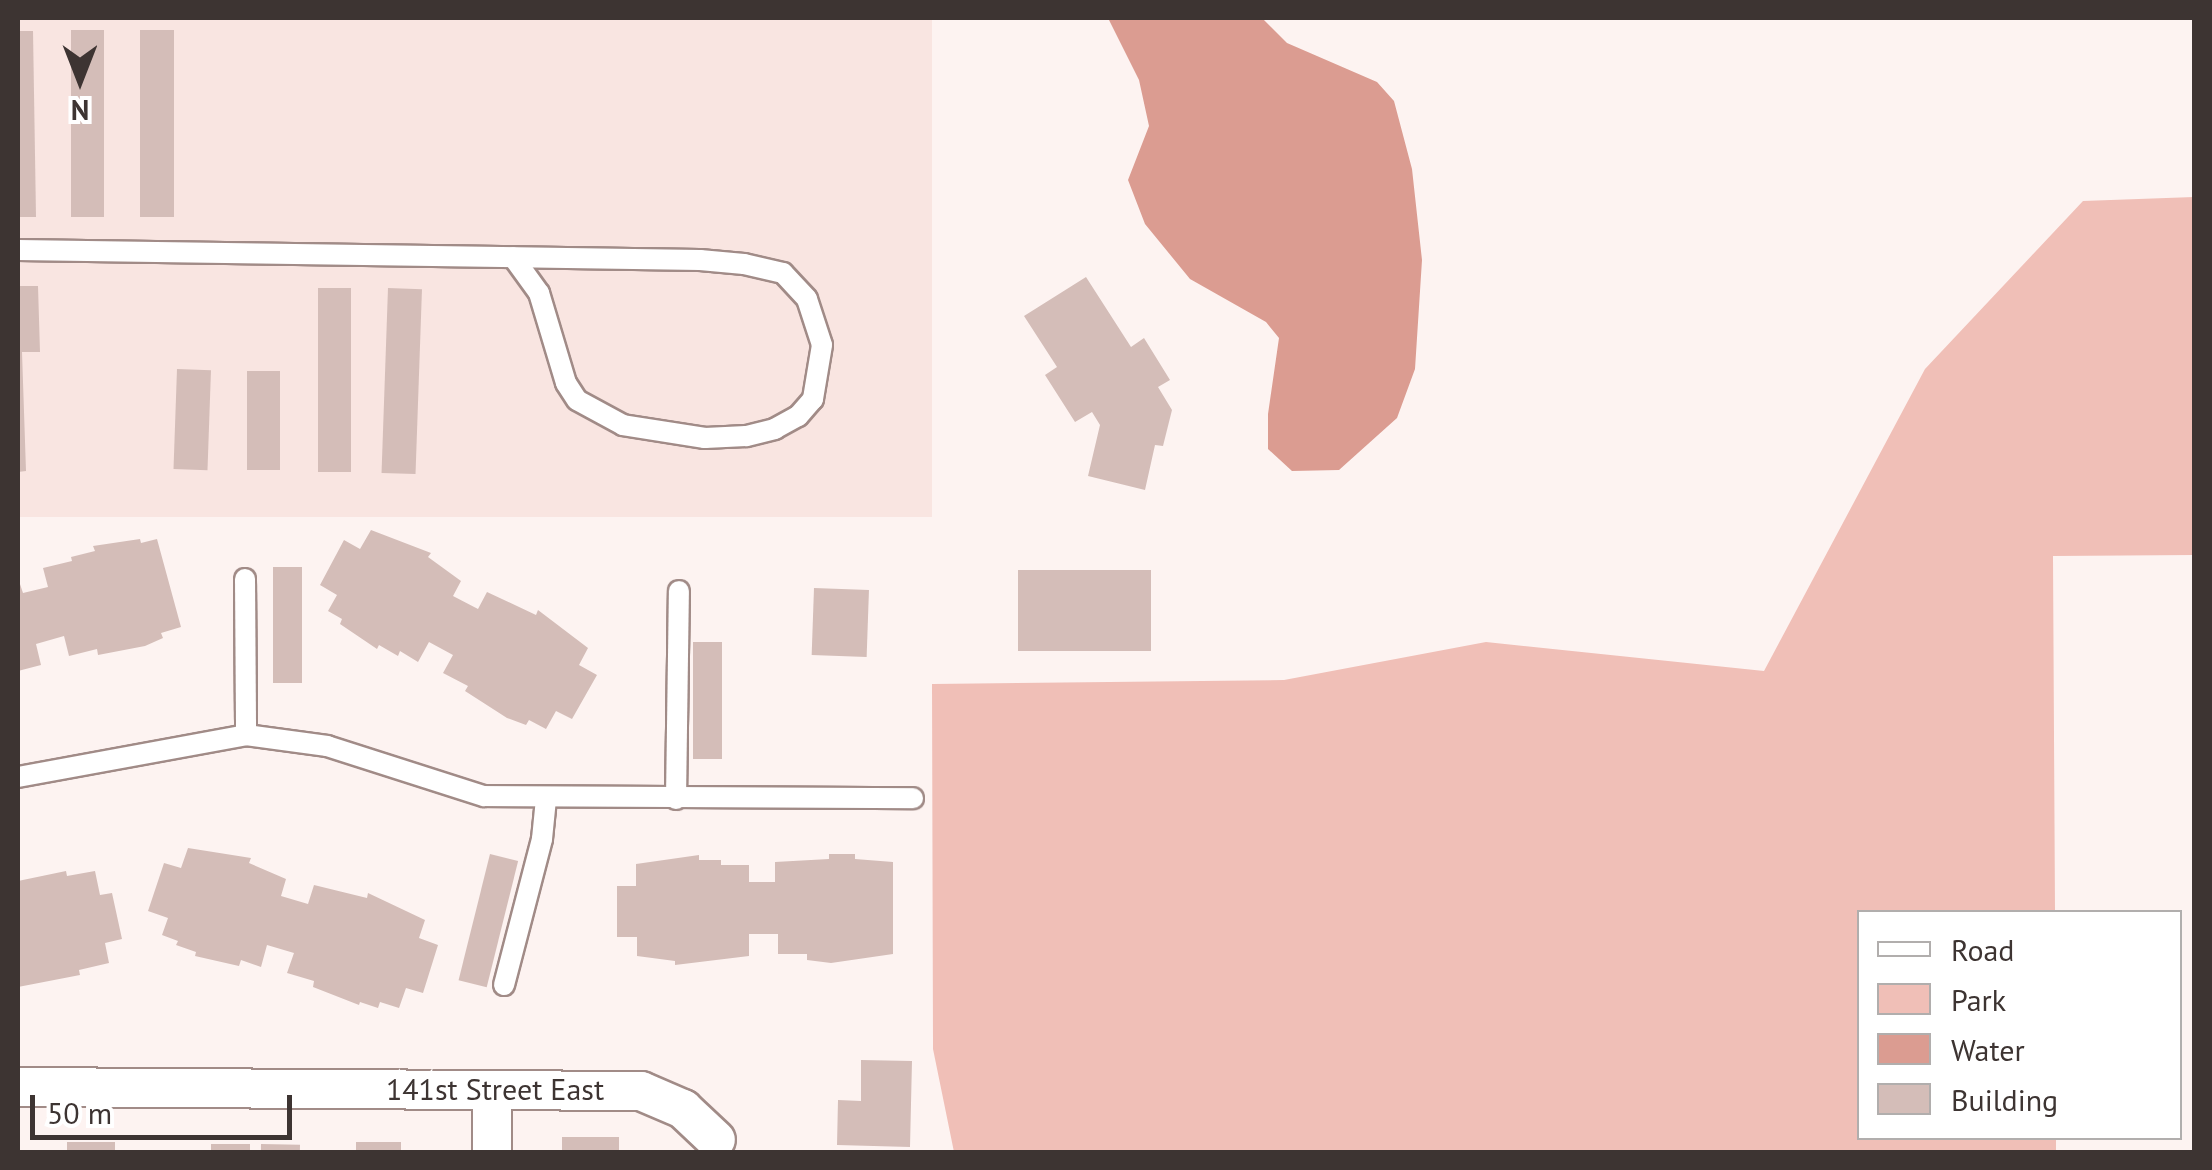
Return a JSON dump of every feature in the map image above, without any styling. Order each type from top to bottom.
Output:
[{"type":"street","name":"141st Street East","points":[[18,1087],[614,1089],[656,1094],[683,1109],[716,1140]]},
{"type":"street","points":[[492,1090],[492,1152]]},
{"type":"lane","points":[[18,250],[513,257],[700,260],[783,273],[807,299],[822,345],[813,399],[798,416],[775,430],[746,436],[690,437],[623,426],[577,400],[566,384],[538,293],[513,257]]},
{"type":"lane","points":[[246,579],[246,735]]},
{"type":"lane","points":[[676,799],[679,590]]},
{"type":"lane","points":[[18,777],[246,735],[327,746],[464,792],[546,799],[913,798]]},
{"type":"lane","points":[[504,985],[542,839],[546,799]]},
{"type":"shaded area","points":[[18,18],[932,18],[932,517],[18,517]]},
{"type":"green space","points":[[2194,197],[2194,555],[2053,556],[2055,910],[1857,910],[1857,1140],[2056,1140],[2056,1152],[954,1152],[933,1049],[932,684],[1284,680],[1486,642],[1764,671],[1925,369],[2083,201]]},
{"type":"water","points":[[1108,18],[1262,18],[1287,43],[1377,82],[1394,101],[1412,169],[1422,260],[1415,369],[1397,418],[1339,470],[1292,471],[1268,449],[1268,414],[1279,338],[1266,322],[1190,279],[1145,224],[1128,180],[1149,126],[1139,80]]},
{"type":"building","points":[[71,30],[104,30],[104,217],[71,217]]},
{"type":"building","points":[[140,30],[174,30],[174,217],[140,217]]},
{"type":"building","points":[[18,31],[33,31],[36,217],[18,217]]},
{"type":"building","points":[[1086,277],[1131,347],[1144,338],[1170,380],[1158,387],[1172,410],[1163,446],[1155,445],[1145,490],[1088,476],[1100,425],[1092,412],[1075,422],[1045,375],[1057,367],[1024,316]]},
{"type":"building","points":[[18,286],[38,286],[40,352],[22,352],[26,471],[18,472]]},
{"type":"building","points":[[318,288],[351,288],[351,472],[318,472]]},
{"type":"building","points":[[388,288],[422,289],[416,474],[382,473]]},
{"type":"building","points":[[177,369],[211,370],[207,470],[174,469]]},
{"type":"building","points":[[247,371],[280,371],[280,470],[247,470]]},
{"type":"building","points":[[371,530],[431,553],[428,557],[461,581],[453,596],[478,609],[487,592],[536,615],[538,610],[588,648],[579,665],[597,675],[572,719],[556,711],[546,729],[529,720],[526,725],[507,718],[465,691],[468,686],[443,673],[453,655],[429,642],[418,662],[400,651],[398,656],[379,645],[377,649],[340,624],[342,619],[328,611],[337,595],[320,585],[344,540],[360,549]]},
{"type":"building","points":[[140,539],[141,543],[157,539],[181,627],[161,633],[163,638],[145,646],[98,655],[97,649],[69,656],[64,636],[36,644],[41,665],[18,671],[18,578],[23,593],[48,587],[43,568],[95,551],[93,546]]},
{"type":"building","points":[[273,567],[302,567],[302,683],[273,683]]},
{"type":"building","points":[[1018,570],[1151,570],[1151,651],[1018,651]]},
{"type":"building","points":[[814,588],[869,590],[867,657],[812,655]]},
{"type":"building","points":[[693,642],[722,642],[722,759],[693,759]]},
{"type":"building","points":[[188,848],[251,858],[249,863],[286,879],[281,896],[308,904],[314,885],[367,898],[368,893],[425,920],[419,938],[438,945],[423,993],[406,988],[399,1008],[380,1002],[378,1008],[360,1002],[359,1005],[313,987],[314,981],[287,973],[294,953],[267,945],[261,967],[241,960],[239,966],[195,956],[196,952],[176,945],[178,941],[162,935],[168,918],[148,911],[164,863],[181,868]]},
{"type":"building","points":[[490,854],[518,861],[487,987],[459,980]]},
{"type":"building","points":[[829,854],[855,854],[855,859],[893,862],[893,954],[831,963],[807,960],[807,954],[778,954],[778,934],[749,934],[749,956],[675,965],[675,961],[637,956],[637,937],[617,937],[617,886],[636,886],[636,864],[699,855],[699,860],[721,860],[721,865],[749,865],[749,882],[775,882],[775,862],[829,859]]},
{"type":"building","points":[[66,871],[67,876],[95,871],[100,895],[112,893],[122,939],[105,943],[109,963],[79,970],[80,975],[18,987],[18,881]]},
{"type":"building","points":[[861,1060],[912,1061],[910,1147],[837,1145],[838,1100],[861,1101]]},
{"type":"building","points":[[562,1137],[619,1137],[619,1152],[562,1152]]},
{"type":"building","points":[[67,1142],[115,1142],[115,1152],[67,1152]]},
{"type":"building","points":[[356,1142],[401,1142],[401,1152],[356,1152]]},
{"type":"building","points":[[211,1144],[250,1144],[250,1152],[211,1152]]},
{"type":"building","points":[[261,1144],[300,1145],[300,1152],[261,1152]]}]
